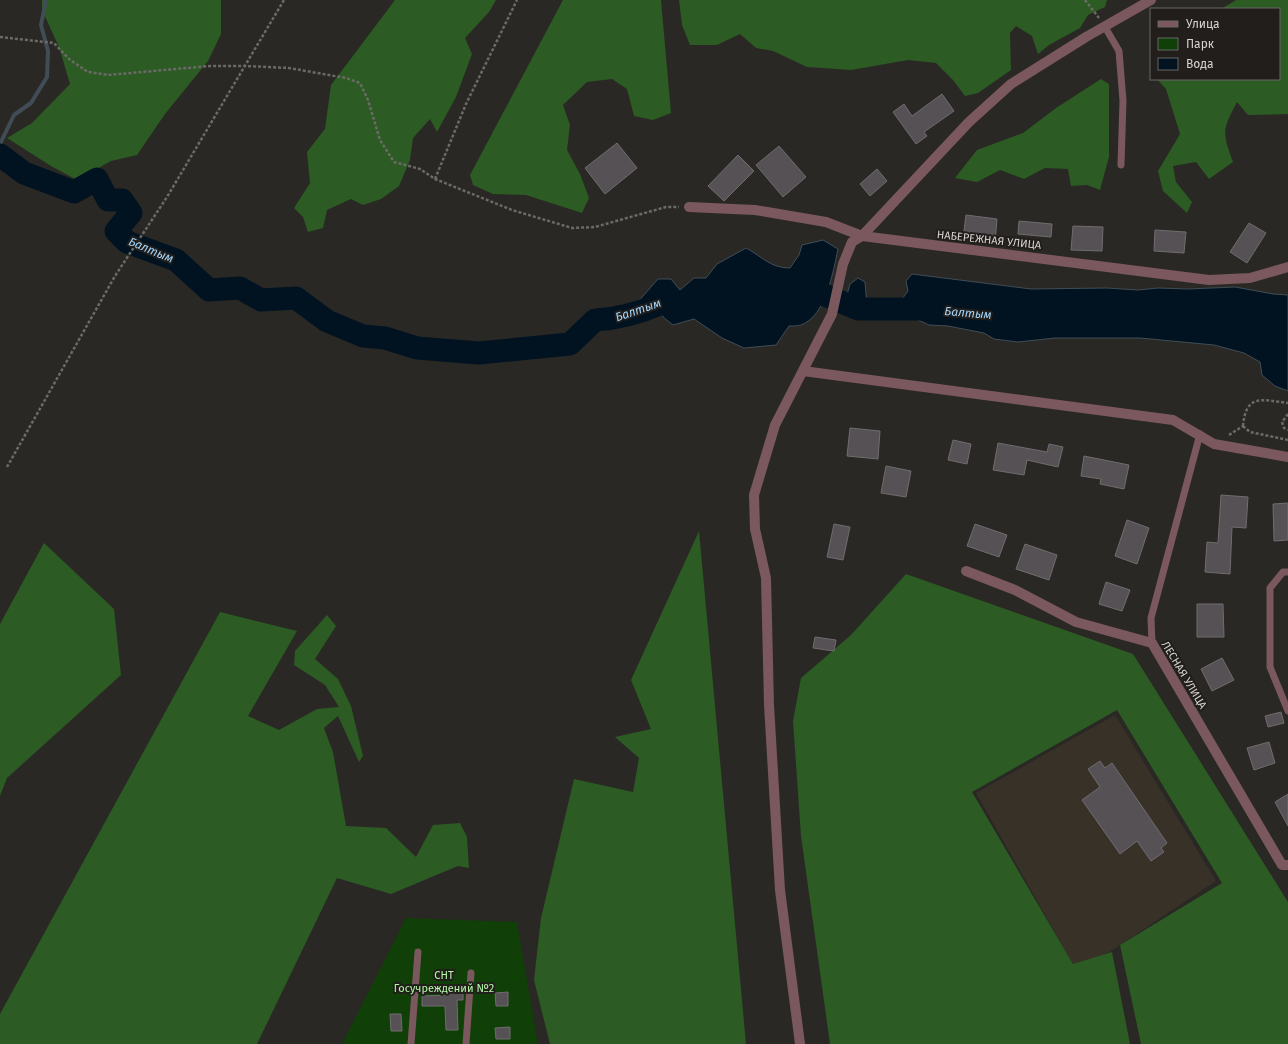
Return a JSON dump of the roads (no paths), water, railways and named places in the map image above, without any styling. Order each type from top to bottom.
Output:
[{"type":"street","points":[[800,1044],[780,890],[769,705],[766,578],[755,529],[754,495],[775,425],[832,314],[843,264],[852,242],[862,236],[969,122],[1012,84],[1151,0]]},
{"type":"street","name":"НАБЕРЕЖНАЯ УЛИЦА","points":[[689,207],[762,211],[826,222],[862,236],[1209,280],[1250,278],[1288,267]]},
{"type":"street","points":[[803,371],[1173,420],[1200,434],[1214,444],[1288,457]]},
{"type":"street","name":"ЛЕСНАЯ УЛИЦА","points":[[966,571],[1015,590],[1076,622],[1152,643],[1282,865],[1288,865]]},
{"type":"lane","points":[[1105,27],[1119,51],[1123,101],[1121,165]]},
{"type":"lane","points":[[1152,643],[1151,618],[1200,434]]},
{"type":"lane","points":[[1288,572],[1283,572],[1270,588],[1270,667],[1288,711]]},
{"type":"lane","points":[[411,1044],[418,952]]},
{"type":"lane","points":[[466,1044],[472,973]]},
{"type":"water","points":[[823,240],[838,249],[827,292],[817,313],[810,320],[801,325],[789,326],[776,345],[744,348],[722,338],[694,319],[673,325],[663,317],[659,310],[646,314],[637,321],[629,312],[658,279],[671,279],[680,290],[694,278],[706,278],[717,264],[746,248],[772,264],[783,268],[790,268],[799,255],[802,245]]},
{"type":"water","points":[[912,274],[1031,289],[1107,288],[1138,290],[1158,288],[1188,289],[1235,287],[1273,294],[1288,295],[1288,391],[1275,386],[1262,375],[1260,362],[1244,353],[1214,345],[1140,338],[1055,338],[1018,342],[994,339],[984,333],[948,326],[929,325],[910,316],[898,313],[897,306],[908,291],[906,281]]},
{"type":"water","points":[[858,278],[865,282],[867,306],[861,314],[848,310],[845,302],[850,284]]},
{"type":"waterway","points":[[0,144],[14,115],[31,103],[47,77],[48,51],[41,25],[46,0]]},
{"type":"waterway","name":"Балтым","points":[[0,155],[24,173],[74,192],[97,179],[108,200],[122,200],[131,213],[116,231],[127,242],[176,260],[209,290],[240,288],[261,300],[296,298],[327,321],[363,336],[385,338],[417,348],[479,353],[570,344],[595,320],[628,315],[660,304]]},
{"type":"waterway","name":"Балтым","points":[[795,290],[815,291],[858,309],[928,309]]},
{"type":"park label","name":"СНТ Госучреждений №2","points":[[444,981]]}]
